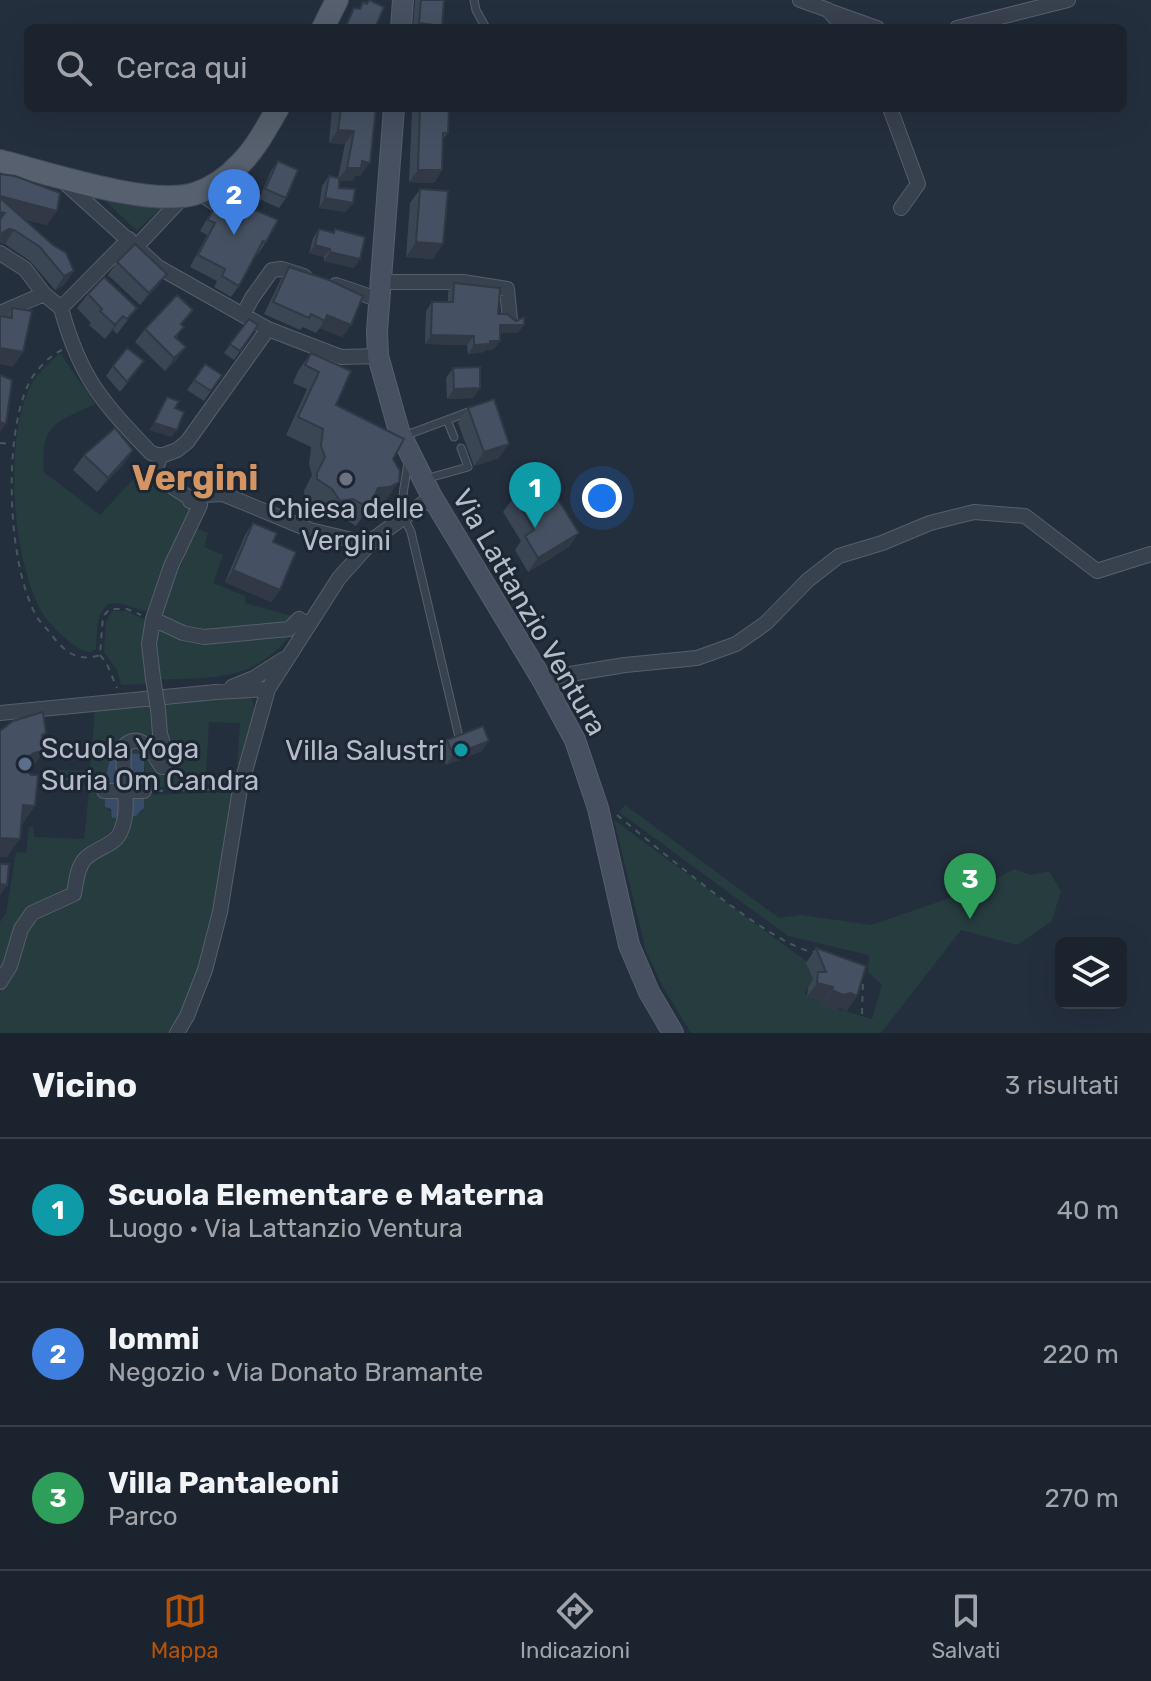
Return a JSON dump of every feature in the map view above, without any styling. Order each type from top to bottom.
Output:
[{"type":"main road","points":[[325,24],[337,0]]},
{"type":"main road","points":[[401,24],[403,0]]},
{"type":"main road","points":[[0,161],[126,192],[156,197],[189,195],[214,186],[238,167],[250,154],[276,112]]},
{"type":"main road","name":"Via Lattanzio Ventura","points":[[394,112],[378,356],[387,397],[427,488],[575,740],[598,808],[629,945],[649,992],[673,1033]]},
{"type":"street","points":[[800,0],[866,24]]},
{"type":"street","points":[[973,24],[1068,0]]},
{"type":"street","points":[[828,10],[840,24]]},
{"type":"street","points":[[891,112],[918,184],[901,208]]},
{"type":"street","points":[[54,174],[158,267],[243,315],[268,329],[341,357],[378,356]]},
{"type":"street","points":[[61,308],[189,195]]},
{"type":"street","points":[[0,253],[25,269],[44,294],[61,308],[71,346],[106,406],[151,453],[161,456],[187,442],[268,329]]},
{"type":"street","points":[[243,315],[272,270],[282,269],[381,291],[463,282],[507,289],[510,320]]},
{"type":"street","points":[[0,313],[44,294]]},
{"type":"street","points":[[161,456],[153,474],[195,503]]},
{"type":"street","points":[[177,1033],[205,970],[220,912],[240,789],[268,689],[339,578],[427,488]]},
{"type":"street","points":[[0,982],[10,966],[21,929],[32,913],[74,894],[79,869],[85,858],[117,838],[124,818],[124,749],[129,741],[139,739],[162,767],[170,766],[160,734],[149,644],[153,619],[195,503],[204,495],[223,494],[310,530],[369,544]]},
{"type":"street","points":[[543,681],[625,665],[697,658],[736,644],[766,623],[808,580],[839,556],[882,543],[930,523],[974,512],[1025,516],[1097,571],[1151,554]]},
{"type":"street","points":[[153,619],[183,633],[204,637],[289,629],[299,619],[307,624]]},
{"type":"street","points":[[216,692],[254,678],[288,657]]},
{"type":"street","points":[[0,713],[268,689]]},
{"type":"street","points":[[104,791],[144,791]]},
{"type":"lane","points":[[474,0],[484,24]]},
{"type":"lane","points":[[189,195],[234,220]]},
{"type":"lane","points":[[459,737],[411,532],[402,516],[401,504],[406,444],[447,420],[481,407]]},
{"type":"lane","points":[[447,420],[454,437]]},
{"type":"lane","points":[[427,488],[468,467],[461,448]]},
{"type":"path","points":[[71,346],[55,353],[28,383],[12,445],[13,514],[26,587],[38,618],[58,643],[74,656],[86,660],[100,655]]},
{"type":"path","points":[[0,443],[12,445]]},
{"type":"path","points":[[119,701],[117,684],[100,655],[103,616],[110,609],[127,609],[153,619]]},
{"type":"path","points":[[52,778],[86,781],[97,790],[104,791]]},
{"type":"path","points":[[144,791],[240,789]]},
{"type":"path","points":[[598,808],[605,807],[617,815],[769,932],[806,951],[820,953]]},
{"type":"path","points":[[862,1014],[863,977]]},
{"type":"green space","points":[[100,196],[162,207],[137,231]]},
{"type":"green space","points":[[60,353],[95,404],[53,427],[45,444],[44,472],[100,515],[138,474],[193,505],[151,613],[119,603],[108,604],[99,619],[96,649],[90,652],[73,645],[43,614],[32,591],[18,533],[14,468],[22,408],[31,385]]},
{"type":"green space","points":[[194,527],[208,533],[204,547],[223,555],[213,583],[245,596],[245,603],[296,617],[289,623],[207,632],[184,630],[158,617],[173,567],[181,567]]},
{"type":"green space","points":[[112,611],[126,611],[148,621],[147,684],[121,685],[117,670],[104,652],[106,622]]},
{"type":"green space","points":[[156,622],[181,636],[292,633],[262,661],[247,669],[214,677],[156,680]]},
{"type":"green space","points":[[250,695],[253,720],[241,764],[237,765],[240,723],[209,722],[206,774],[234,777],[235,783],[144,788],[145,768],[128,754],[131,743],[168,751],[161,701]]},
{"type":"green space","points":[[154,703],[160,750],[140,736],[126,734],[121,740],[120,754],[109,762],[104,787],[85,776],[59,775],[59,770],[90,771],[95,708]]},
{"type":"green space","points":[[59,783],[89,785],[104,793],[105,807],[121,818],[102,841],[74,860],[69,886],[63,892],[23,913],[15,926],[0,971],[0,922],[6,913],[16,852],[26,853],[29,827],[33,827],[34,837],[84,839],[89,791],[59,788]]},
{"type":"green space","points":[[233,792],[209,937],[189,1000],[171,1033],[0,1033],[0,992],[15,968],[26,933],[35,920],[62,908],[71,900],[93,855],[130,817],[143,812],[144,795]]},
{"type":"green space","points":[[625,805],[779,918],[801,915],[871,925],[976,889],[1014,869],[1031,875],[1049,871],[1061,891],[1052,921],[1017,945],[961,930],[881,1033],[691,1033],[663,987],[646,951],[614,820],[810,964],[814,977],[805,992],[807,997],[872,1019],[882,985],[868,972],[869,955],[788,936],[619,812]]},
{"type":"water","points":[[120,754],[141,754],[144,759],[144,808],[136,816],[112,818],[111,809],[105,807],[104,787],[109,762]]},
{"type":"building","points":[[369,0],[384,7],[377,24],[347,24],[354,8],[360,9],[363,2],[367,4]]},
{"type":"building","points":[[421,0],[444,0],[442,24],[419,23]]},
{"type":"building","points":[[340,112],[376,112],[370,163],[362,161],[361,168],[347,168],[354,131],[338,130]]},
{"type":"building","points":[[420,112],[449,112],[448,133],[443,133],[442,170],[418,170]]},
{"type":"building","points":[[278,161],[298,170],[286,198],[265,189]]},
{"type":"building","points":[[0,174],[15,176],[60,193],[57,211],[0,196]]},
{"type":"building","points":[[329,176],[339,178],[339,188],[355,189],[353,203],[325,198]]},
{"type":"building","points":[[420,189],[448,191],[443,244],[416,242]]},
{"type":"building","points":[[0,198],[66,253],[74,271],[64,276],[40,247],[14,230],[0,232],[0,219],[5,213],[0,212]]},
{"type":"building","points":[[213,209],[241,224],[253,209],[278,220],[239,286],[222,276],[225,269],[198,255],[215,223],[208,220]]},
{"type":"building","points":[[319,229],[334,233],[335,229],[365,237],[360,259],[315,245]]},
{"type":"building","points":[[135,244],[167,274],[149,293],[117,262]]},
{"type":"building","points":[[289,267],[329,280],[363,296],[351,325],[327,315],[325,321],[311,314],[309,318],[273,302]]},
{"type":"building","points":[[104,277],[137,308],[127,319],[123,316],[115,325],[88,294]]},
{"type":"building","points":[[454,283],[500,288],[498,314],[507,314],[516,321],[524,317],[524,325],[500,325],[500,341],[490,341],[490,344],[474,345],[474,336],[431,335],[432,302],[453,302]]},
{"type":"building","points":[[177,295],[193,310],[175,337],[186,347],[174,358],[145,329]]},
{"type":"building","points":[[12,308],[32,311],[23,352],[0,348],[0,316],[12,318]]},
{"type":"building","points":[[249,319],[258,325],[240,351],[230,344]]},
{"type":"building","points":[[127,348],[144,361],[127,382],[113,366]]},
{"type":"building","points":[[311,353],[351,371],[336,405],[404,439],[393,459],[400,471],[399,482],[378,488],[369,508],[353,499],[340,501],[332,489],[317,479],[325,457],[321,446],[323,429],[298,417],[319,372],[305,365]]},
{"type":"building","points":[[205,364],[222,375],[211,391],[194,380]]},
{"type":"building","points":[[480,367],[480,388],[454,389],[453,368]]},
{"type":"building","points":[[0,375],[12,380],[6,424],[0,422]]},
{"type":"building","points":[[167,397],[179,401],[175,408],[184,412],[177,430],[154,423]]},
{"type":"building","points":[[494,399],[509,444],[484,452],[468,408]]},
{"type":"building","points":[[115,428],[133,450],[108,478],[84,455]]},
{"type":"building","points":[[545,478],[579,533],[538,558],[525,536],[534,530],[514,497]]},
{"type":"building","points":[[253,523],[277,533],[273,542],[296,552],[280,590],[233,570]]},
{"type":"building","points":[[43,712],[46,733],[42,735],[44,751],[19,762],[31,775],[38,775],[35,806],[23,805],[20,839],[0,838],[0,731],[13,721]]},
{"type":"building","points":[[483,726],[489,741],[453,755],[447,740]]},
{"type":"building","points":[[0,864],[9,864],[7,885],[0,884]]},
{"type":"building","points":[[816,948],[866,966],[857,996],[851,993],[843,995],[832,990],[833,987],[817,983],[818,972],[826,972]]},
{"type":"place","name":"Iommi","points":[[234,235]]},
{"type":"place","name":"Chiesa delle Vergini","points":[[346,479]]},
{"type":"place","name":"Scuola Elementare e Materna","points":[[535,528]]},
{"type":"place","name":"Villa Salustri","points":[[461,750]]},
{"type":"place","name":"Scuola Yoga Suria Om Candra","points":[[25,764]]},
{"type":"place","name":"Villa Pantaleoni","points":[[970,919]]},
{"type":"district","name":"Vergini","points":[[195,477]]}]
